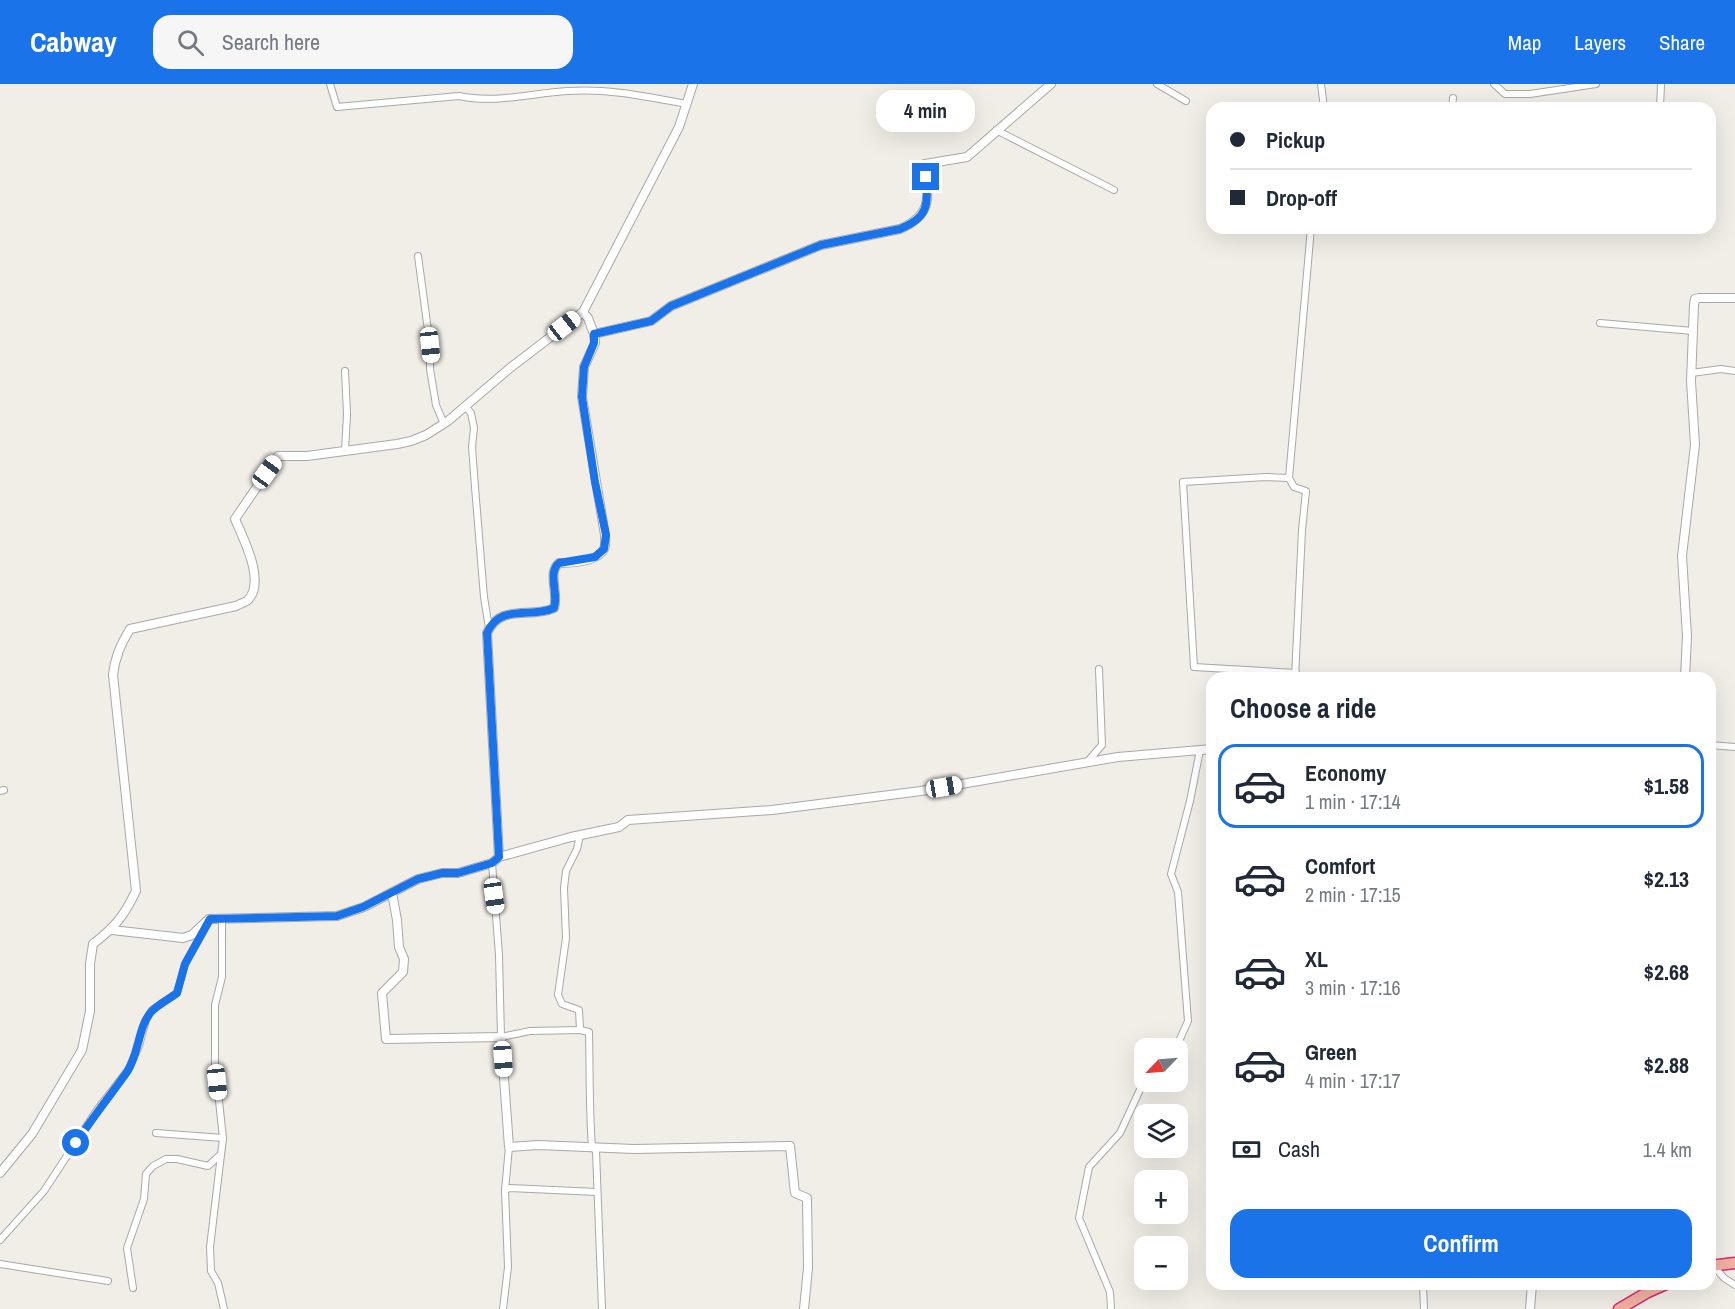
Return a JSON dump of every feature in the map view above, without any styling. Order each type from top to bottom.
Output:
[{"type":"highway","points":[[1716,1265],[1735,1263]]},
{"type":"highway","points":[[1619,1309],[1652,1290]]},
{"type":"street","points":[[330,84],[337,107],[459,96],[475,99],[569,91],[629,93],[687,104]]},
{"type":"street","points":[[0,1173],[32,1134],[82,1050],[90,1011],[90,964],[93,944],[112,930],[126,913],[136,891],[113,675],[114,662],[120,644],[130,628],[236,606],[248,600],[254,588],[255,579],[250,556],[235,519],[278,456],[307,456],[345,451],[411,441],[426,435],[444,424],[510,368],[583,312],[679,127],[693,84]]},
{"type":"street","points":[[594,334],[651,321],[671,306],[821,245],[900,229],[912,224],[924,214],[927,204],[925,164],[967,157],[1051,84]]},
{"type":"street","points":[[1157,84],[1186,101]]},
{"type":"street","points":[[1321,84],[1323,102]]},
{"type":"street","points":[[1494,84],[1505,94],[1530,94],[1596,84]]},
{"type":"street","points":[[1660,102],[1661,84]]},
{"type":"street","points":[[1453,98],[1453,102]]},
{"type":"street","points":[[996,130],[1114,190]]},
{"type":"street","points":[[1295,672],[1306,491],[1294,488],[1289,477],[1310,234]]},
{"type":"street","points":[[418,256],[430,369],[436,405],[444,424]]},
{"type":"street","points":[[1685,672],[1687,636],[1682,556],[1695,445],[1691,373],[1695,299],[1735,298]]},
{"type":"street","points":[[503,1309],[508,1267],[505,1190],[509,1147],[501,1037],[487,633],[489,628],[503,615],[554,608],[556,600],[555,566],[559,563],[595,557],[604,549],[606,535],[582,397],[584,367],[594,343],[594,334],[583,312]]},
{"type":"street","points":[[1600,323],[1693,331]]},
{"type":"street","points":[[1691,373],[1721,369],[1735,371]]},
{"type":"street","points":[[345,371],[347,414],[345,451]]},
{"type":"street","points":[[466,406],[471,413],[474,428],[472,447],[484,597],[489,628]]},
{"type":"street","points":[[1257,672],[1194,667],[1184,482],[1289,477]]},
{"type":"street","points":[[1088,761],[1102,745],[1100,669]]},
{"type":"street","points":[[1716,745],[1735,747]]},
{"type":"street","points":[[1180,1038],[1188,1021],[1178,892],[1171,874],[1190,801],[1200,750]]},
{"type":"street","points":[[112,930],[183,938],[192,935],[210,919],[337,916],[363,907],[418,879],[442,873],[458,873],[580,835],[619,827],[628,820],[772,810],[921,791],[1088,761],[1206,750]]},
{"type":"street","points":[[580,835],[577,849],[567,871],[564,888],[566,938],[558,995],[562,1004],[579,1010],[580,1030]]},
{"type":"street","points":[[392,893],[398,920],[399,947],[404,959],[403,972],[382,993],[386,1039],[501,1037],[530,1031],[580,1030],[589,1032],[589,1112],[592,1147],[596,1151],[602,1309]]},
{"type":"street","points":[[222,918],[222,977],[215,1005],[215,1064],[223,1138],[210,1247],[211,1271],[218,1283],[224,1309]]},
{"type":"street","points":[[0,1240],[44,1191],[97,1110],[129,1070],[146,1020],[152,1010],[177,993],[185,964],[210,919]]},
{"type":"street","points":[[1111,1309],[1110,1292],[1079,1218],[1089,1167],[1120,1133],[1139,1092]]},
{"type":"street","points":[[156,1133],[223,1138]]},
{"type":"street","points":[[509,1147],[538,1145],[634,1149],[790,1146],[795,1193],[807,1198],[808,1268],[804,1309]]},
{"type":"street","points":[[133,1288],[127,1248],[144,1199],[146,1174],[153,1166],[166,1159],[177,1159],[208,1166],[221,1153]]},
{"type":"street","points":[[505,1190],[510,1188],[597,1192]]},
{"type":"street","points":[[0,1264],[108,1281]]},
{"type":"street","points":[[1716,1270],[1735,1285]]},
{"type":"street","points":[[1423,1290],[1424,1309]]},
{"type":"street","points":[[1530,1309],[1532,1290]]},
{"type":"route","points":[[76,1143],[97,1110],[129,1070],[146,1020],[152,1010],[177,993],[185,964],[210,919],[337,916],[363,907],[418,879],[442,873],[458,873],[492,863],[499,857],[487,633],[489,628],[503,615],[554,608],[556,600],[555,566],[559,563],[595,557],[604,549],[606,535],[582,397],[584,367],[594,343],[594,334],[651,321],[671,306],[821,245],[900,229],[912,224],[924,214],[927,204],[926,177]]}]
